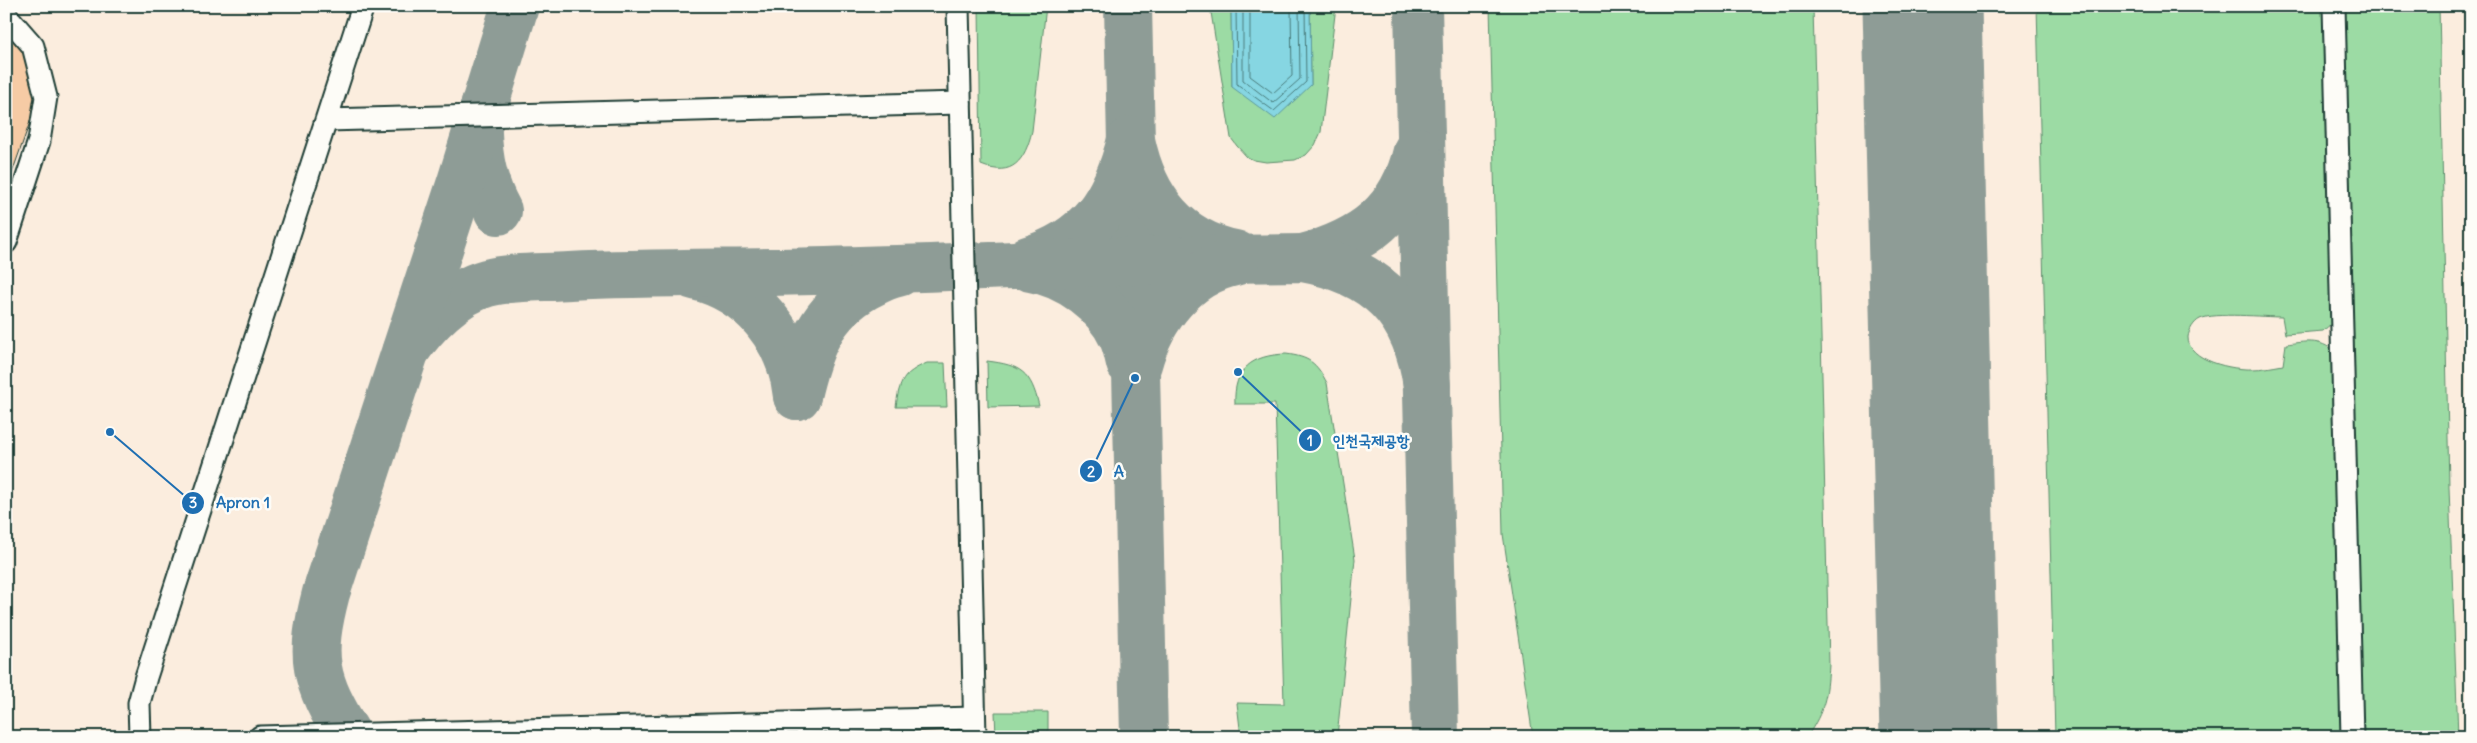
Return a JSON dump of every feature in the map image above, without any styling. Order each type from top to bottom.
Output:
[{"type":"lane","points":[[140,737],[139,704],[146,677],[363,6]]},
{"type":"lane","points":[[260,737],[974,728],[958,6]]},
{"type":"lane","points":[[2334,6],[2352,737]]},
{"type":"lane","points":[[6,15],[33,46],[46,96],[39,141],[6,242]]},
{"type":"lane","points":[[327,120],[960,103]]},
{"type":"shaded area","points":[[6,6],[2471,6],[2471,737],[6,737]]},
{"type":"green space","points":[[979,6],[1046,6],[1032,131],[1026,150],[1016,164],[1009,168],[1001,169],[981,165]]},
{"type":"green space","points":[[1210,6],[1231,6],[1232,87],[1311,85],[1310,6],[1336,6],[1321,132],[1315,145],[1306,155],[1295,160],[1266,162],[1254,160],[1247,157],[1231,138]]},
{"type":"green space","points":[[1490,6],[1813,6],[1829,665],[1824,703],[1807,737],[1533,737],[1503,534]]},
{"type":"green space","points":[[2037,6],[2329,6],[2333,322],[2323,331],[2285,334],[2282,317],[2216,316],[2198,320],[2192,326],[2188,337],[2190,345],[2195,352],[2203,358],[2234,368],[2260,369],[2283,365],[2286,344],[2312,342],[2324,345],[2335,352],[2347,737],[2055,737]]},
{"type":"green space","points":[[2340,6],[2439,6],[2449,487],[2458,737],[2356,737]]},
{"type":"green space","points":[[1286,354],[1301,357],[1311,362],[1319,370],[1327,383],[1355,559],[1337,737],[1241,737],[1237,703],[1284,704],[1275,404],[1235,404],[1235,392],[1237,381],[1247,366],[1264,357]]},
{"type":"green space","points":[[987,361],[1008,365],[1023,372],[1032,385],[1039,406],[988,407]]},
{"type":"green space","points":[[927,363],[945,363],[947,407],[896,407],[899,391],[904,379],[912,371]]},
{"type":"green space","points":[[995,712],[1048,712],[1048,737],[996,737]]},
{"type":"water","points":[[1231,6],[1310,6],[1311,85],[1275,119],[1232,87]]},
{"type":"building","points":[[6,21],[20,35],[36,90],[31,119],[6,190]]},
{"type":"taxiway","points":[[349,737],[328,700],[318,668],[318,635],[326,593],[461,182],[515,6]]},
{"type":"taxiway","points":[[1128,6],[1144,737]]},
{"type":"taxiway","points":[[1418,6],[1435,737]]},
{"type":"taxiway","points":[[478,133],[483,173],[498,211]]},
{"type":"taxiway","points":[[1028,260],[1050,252],[1068,242],[1084,230],[1097,216],[1117,182],[1131,140],[1136,161],[1144,181],[1153,198],[1165,214],[1179,228],[1195,239],[1214,248],[1235,254]]},
{"type":"taxiway","points":[[1303,258],[1344,243],[1377,222],[1391,208],[1402,192],[1411,173],[1417,151]]},
{"type":"taxiway","points":[[406,350],[431,319],[463,293],[487,283],[507,279],[620,274],[837,271],[1170,260],[1303,258],[1329,264],[1352,273],[1372,284],[1389,299],[1403,316],[1414,336],[1422,360],[1427,386]]},
{"type":"taxiway","points":[[1138,364],[1152,330],[1161,314],[1173,299],[1186,286],[1201,276],[1217,267],[1235,262]]},
{"type":"taxiway","points":[[1031,268],[1059,276],[1084,291],[1096,301],[1115,324],[1122,336],[1130,363]]},
{"type":"taxiway","points":[[797,396],[806,362],[827,320],[838,307],[866,286],[898,273]]},
{"type":"taxiway","points":[[694,276],[734,292],[751,305],[765,320],[777,336],[787,355],[797,396]]},
{"type":"taxiway","points":[[1924,737],[1931,716],[1938,670]]},
{"type":"runway","points":[[1922,6],[1939,737]]},
{"type":"place","name":"인천국제공항","points":[[1238,372]]},
{"type":"place","name":"A","points":[[1135,378]]},
{"type":"place","name":"Apron 1","points":[[110,432]]}]
